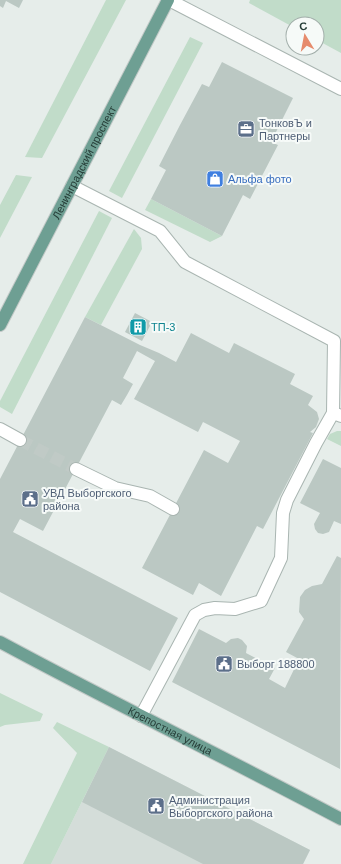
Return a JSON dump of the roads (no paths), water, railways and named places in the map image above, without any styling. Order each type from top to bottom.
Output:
[{"type":"main road","name":"Ленинградский проспект","points":[[0,325],[168,0]]},
{"type":"main road","name":"Крепостная улица","points":[[0,642],[341,819]]},
{"type":"street","points":[[168,0],[341,89]]},
{"type":"street","points":[[72,186],[124,214],[160,231],[185,262],[334,341],[337,414],[316,443],[287,500],[283,513],[281,558],[261,601],[235,609],[215,608],[204,610],[195,615],[141,716]]},
{"type":"street","points":[[0,429],[20,440]]},
{"type":"street","points":[[76,469],[115,488],[150,496],[173,509]]},
{"type":"tunnel","points":[[20,440],[76,469]]},
{"type":"place","name":"ТонковЪ и Партнеры","points":[[246,129]]},
{"type":"place","name":"Альфа фото","points":[[215,179]]},
{"type":"place","name":"ТП-3","points":[[138,327]]},
{"type":"place","name":"УВД Выборгского района","points":[[30,499]]},
{"type":"place","name":"Выборг 188800","points":[[224,664]]},
{"type":"place","name":"Администрация Выборгского района","points":[[156,806]]}]
